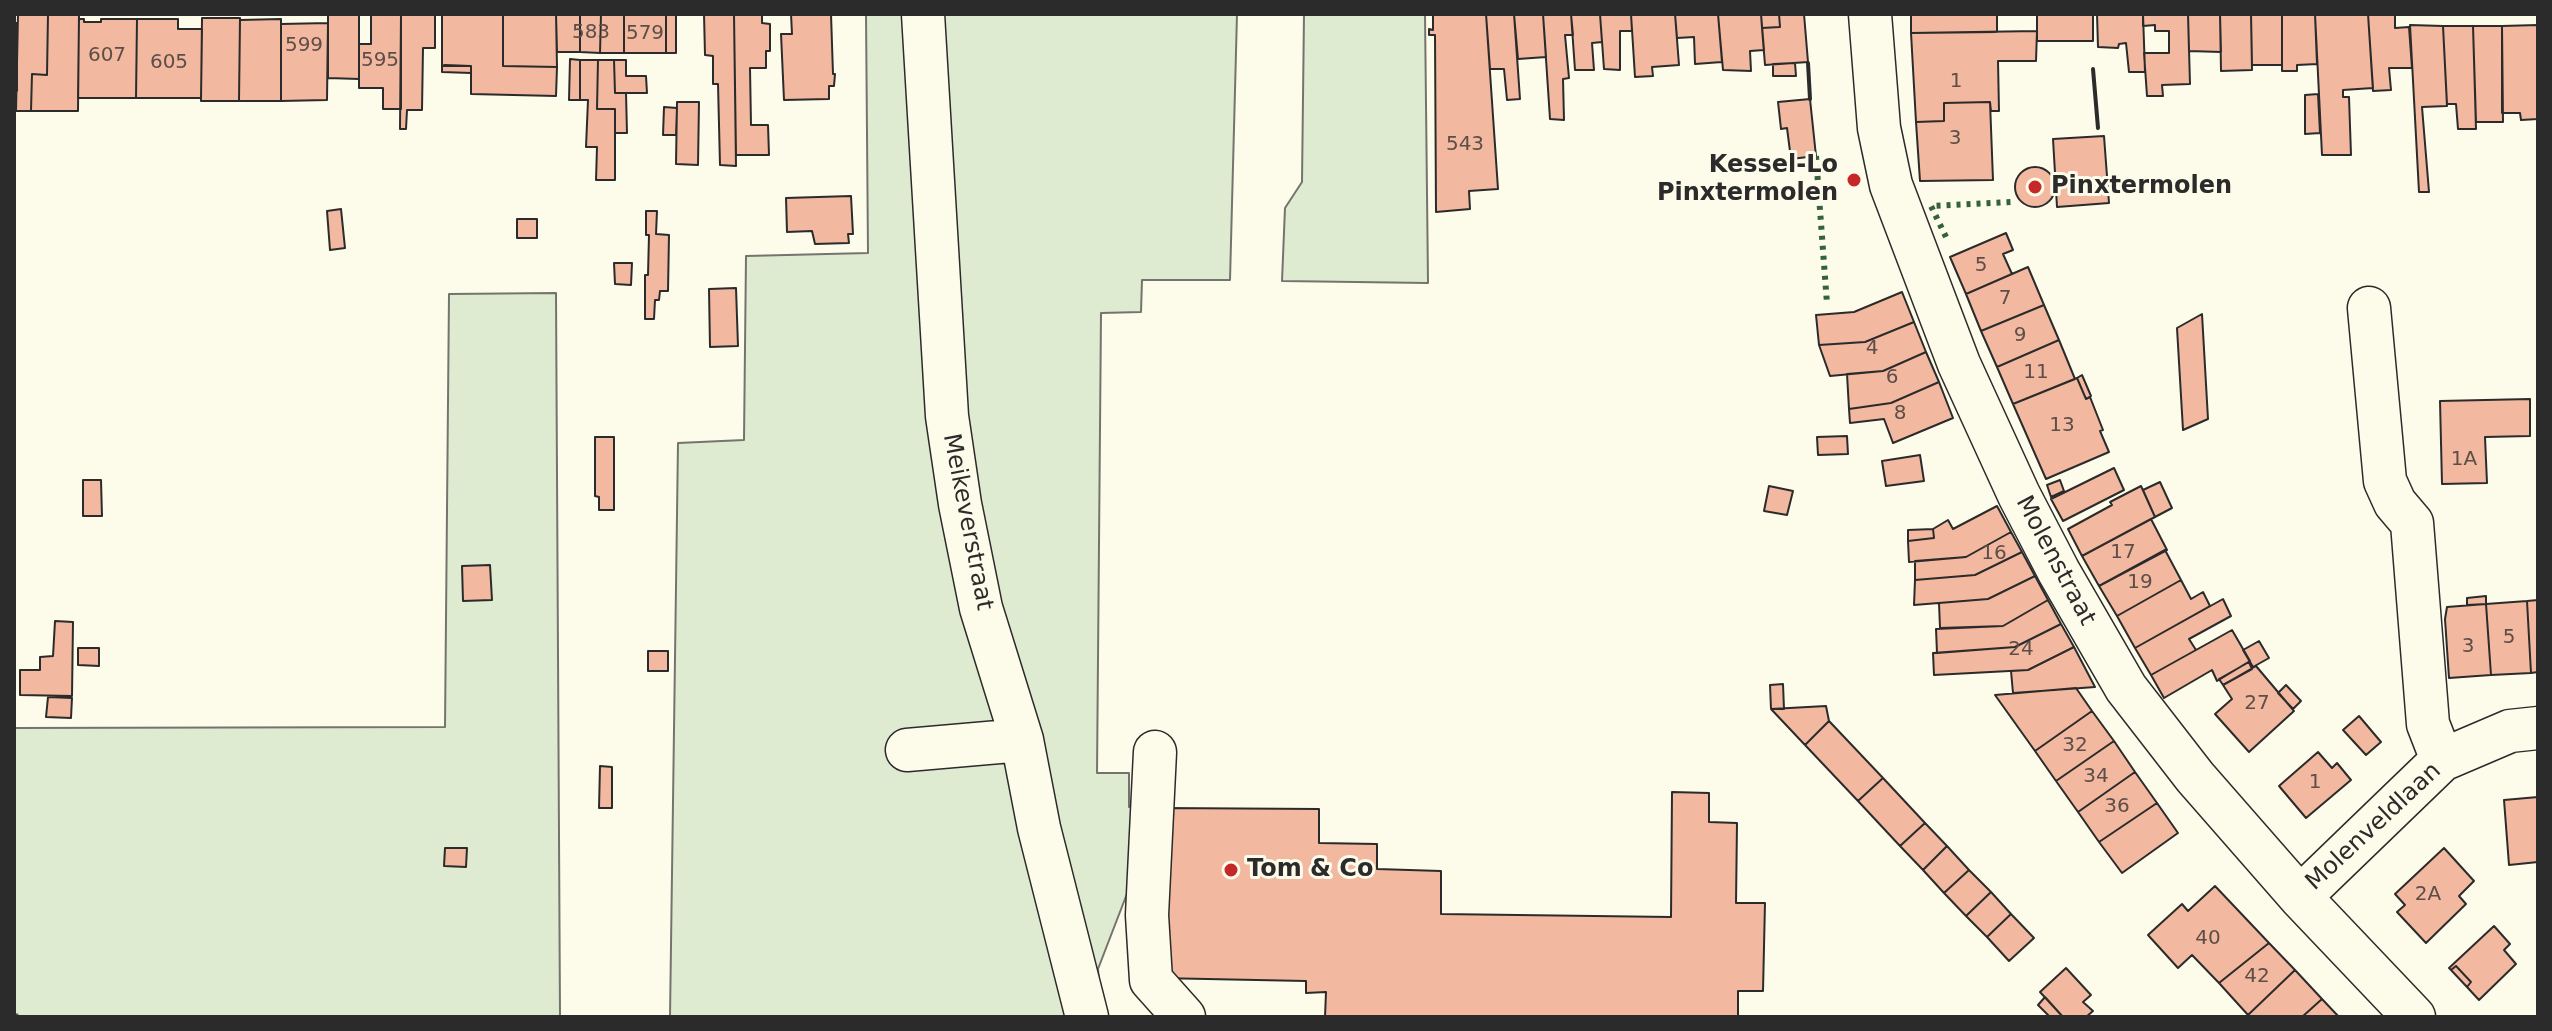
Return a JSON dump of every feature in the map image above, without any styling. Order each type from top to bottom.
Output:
[{"type":"street","name":"Meikeverstraat","points":[[923,14],[947,416],[960,504],[981,608],[1022,740],[1039,828],[1087,1017]]},
{"type":"street","name":"Molenstraat","points":[[1870,14],[1879,128],[1891,185],[1959,364],[2019,495],[2059,572],[2126,688],[2195,777],[2300,897],[2414,1017]]},
{"type":"street","points":[[2369,308],[2385,481],[2395,503],[2412,523],[2428,724],[2442,760]]},
{"type":"street","name":"Molenveldlaan","points":[[2300,897],[2442,760],[2510,731],[2538,728]]},
{"type":"street","points":[[907,750],[1022,740]]},
{"type":"street","points":[[1155,752],[1147,915],[1151,980],[1184,1017]]},
{"type":"green space","points":[[866,14],[1237,14],[1230,280],[1142,280],[1141,312],[1101,313],[1097,773],[1129,773],[1129,807],[1160,808],[1098,969],[1102,1017],[670,1017],[678,443],[744,440],[746,256],[868,253]]},
{"type":"green space","points":[[1304,14],[1425,14],[1428,283],[1282,281],[1285,208],[1302,182]]},
{"type":"green space","points":[[556,293],[560,1017],[14,1016],[14,728],[445,727],[449,294]]},
{"type":"building","points":[[18,14],[48,14],[47,75],[32,74],[31,111],[16,111]]},
{"type":"building","points":[[48,14],[79,14],[78,111],[31,111],[32,74],[47,75]]},
{"type":"building","points":[[328,14],[359,14],[359,79],[328,78]]},
{"type":"building","points":[[371,14],[401,14],[401,109],[383,109],[383,88],[359,88],[359,44],[371,44]]},
{"type":"building","points":[[401,14],[435,14],[435,48],[423,48],[422,110],[407,110],[406,129],[400,129]]},
{"type":"building","points":[[442,14],[503,14],[503,66],[557,67],[556,96],[471,94],[471,66],[442,66]]},
{"type":"building","points":[[503,14],[556,14],[557,67],[503,66]]},
{"type":"building","points":[[556,14],[580,14],[580,52],[557,52]]},
{"type":"building","points":[[580,14],[601,14],[600,53],[580,52]]},
{"type":"building","points":[[601,14],[624,14],[624,53],[600,53]]},
{"type":"building","points":[[624,14],[666,14],[666,53],[624,53]]},
{"type":"building","points":[[666,14],[676,14],[676,53],[666,53]]},
{"type":"building","points":[[704,14],[734,14],[736,166],[720,165],[718,84],[713,84],[713,56],[705,55]]},
{"type":"building","points":[[734,14],[762,14],[762,23],[770,24],[770,51],[766,51],[766,68],[750,68],[751,125],[768,125],[769,155],[736,155]]},
{"type":"building","points":[[791,14],[831,14],[835,74],[834,86],[829,86],[829,99],[784,100],[781,34],[792,34]]},
{"type":"building","points":[[1433,14],[1486,14],[1498,189],[1469,191],[1470,209],[1436,212],[1435,35],[1429,35],[1429,29],[1433,30]]},
{"type":"building","points":[[1486,14],[1514,14],[1520,99],[1507,100],[1504,69],[1490,69]]},
{"type":"building","points":[[1514,14],[1543,14],[1546,57],[1518,59]]},
{"type":"building","points":[[1543,14],[1571,14],[1573,35],[1565,35],[1569,78],[1563,79],[1564,120],[1550,119]]},
{"type":"building","points":[[1571,14],[1600,14],[1602,42],[1592,43],[1594,70],[1575,70]]},
{"type":"building","points":[[1600,14],[1631,14],[1632,31],[1620,31],[1620,70],[1604,69]]},
{"type":"building","points":[[1631,14],[1675,14],[1679,65],[1652,67],[1653,76],[1635,77]]},
{"type":"building","points":[[1675,14],[1718,14],[1722,62],[1695,64],[1694,37],[1677,38]]},
{"type":"building","points":[[1718,14],[1761,14],[1764,50],[1750,51],[1751,71],[1723,70]]},
{"type":"building","points":[[1761,14],[1779,14],[1780,27],[1762,28]]},
{"type":"building","points":[[1779,14],[1804,14],[1808,62],[1765,65],[1762,28],[1780,27]]},
{"type":"building","points":[[1911,14],[1997,14],[1997,32],[1911,33]]},
{"type":"building","points":[[2037,14],[2093,14],[2093,41],[2037,41]]},
{"type":"building","points":[[2097,14],[2143,14],[2145,72],[2129,72],[2126,43],[2119,44],[2118,48],[2098,47]]},
{"type":"building","points":[[2143,14],[2188,14],[2190,84],[2162,85],[2163,96],[2147,96],[2144,53],[2169,53],[2169,31],[2155,31],[2155,25],[2143,26]]},
{"type":"building","points":[[2188,14],[2220,14],[2221,52],[2189,51]]},
{"type":"building","points":[[2220,14],[2251,14],[2252,70],[2221,71]]},
{"type":"building","points":[[2251,14],[2282,14],[2282,65],[2252,65]]},
{"type":"building","points":[[2282,14],[2315,14],[2317,64],[2297,65],[2297,71],[2282,71]]},
{"type":"building","points":[[2315,14],[2368,14],[2373,88],[2343,90],[2343,97],[2349,97],[2351,155],[2322,155]]},
{"type":"building","points":[[2368,14],[2395,14],[2395,28],[2409,27],[2412,68],[2389,68],[2391,90],[2373,91]]},
{"type":"building","points":[[202,18],[240,18],[239,101],[201,101]]},
{"type":"building","points":[[79,19],[101,22],[101,19],[137,19],[136,98],[78,98]]},
{"type":"building","points":[[137,19],[178,19],[178,29],[202,29],[201,98],[136,98]]},
{"type":"building","points":[[281,19],[281,101],[239,101],[240,20]]},
{"type":"building","points":[[14,23],[17,23],[17,91],[14,91]]},
{"type":"building","points":[[328,23],[327,100],[281,101],[281,24]]},
{"type":"building","points":[[2410,25],[2443,26],[2447,106],[2422,107],[2429,192],[2419,192]]},
{"type":"building","points":[[2538,25],[2538,119],[2521,120],[2520,113],[2502,113],[2502,26]]},
{"type":"building","points":[[2443,26],[2473,26],[2476,129],[2458,129],[2456,104],[2447,104]]},
{"type":"building","points":[[2473,26],[2502,26],[2503,122],[2476,122]]},
{"type":"building","points":[[2037,31],[2036,61],[1998,61],[1999,111],[1991,111],[1990,102],[1944,103],[1944,121],[1916,122],[1911,33]]},
{"type":"building","points":[[570,59],[580,60],[580,100],[569,100]]},
{"type":"building","points":[[580,60],[598,60],[597,109],[615,109],[615,180],[596,180],[597,147],[586,147],[588,100],[580,100]]},
{"type":"building","points":[[598,60],[614,60],[615,93],[626,93],[627,133],[615,133],[615,109],[597,109]]},
{"type":"building","points":[[614,60],[626,60],[626,76],[646,76],[647,93],[615,93]]},
{"type":"building","points":[[1795,63],[1796,76],[1773,76],[1773,64]]},
{"type":"building","points":[[445,65],[471,66],[471,73],[442,72]]},
{"type":"building","points":[[2318,94],[2320,133],[2305,134],[2305,95]]},
{"type":"building","points":[[1810,99],[1816,156],[1791,159],[1787,128],[1781,129],[1778,102]]},
{"type":"building","points":[[677,102],[699,102],[698,165],[676,164]]},
{"type":"building","points":[[1990,102],[1993,180],[1920,181],[1916,122],[1944,121],[1944,103]]},
{"type":"building","points":[[664,107],[677,108],[676,135],[663,135]]},
{"type":"building","points":[[2104,136],[2109,203],[2057,207],[2053,139]]},
{"type":"building","name":"Pinxtermolen","points":[[2035,167],[2049,173],[2055,187],[2049,201],[2035,207],[2021,201],[2015,187],[2021,173]]},
{"type":"building","points":[[851,196],[853,234],[848,234],[849,243],[815,244],[812,231],[787,232],[786,198]]},
{"type":"building","points":[[341,209],[345,248],[330,250],[327,211]]},
{"type":"building","points":[[646,211],[657,211],[656,234],[669,235],[668,291],[660,291],[659,300],[655,300],[654,319],[645,319],[649,235],[646,235]]},
{"type":"building","points":[[517,219],[537,219],[537,238],[517,238]]},
{"type":"building","points":[[2006,233],[2013,250],[2003,254],[2012,274],[1966,294],[1950,257]]},
{"type":"building","points":[[614,263],[632,263],[631,285],[615,284]]},
{"type":"building","points":[[2028,267],[2044,305],[1981,331],[1966,294]]},
{"type":"building","points":[[736,288],[738,346],[710,347],[709,289]]},
{"type":"building","points":[[1902,292],[1914,322],[1865,342],[1819,345],[1816,315],[1854,312]]},
{"type":"building","points":[[2044,305],[2059,340],[1997,367],[1981,331]]},
{"type":"building","points":[[2202,314],[2208,419],[2183,430],[2177,328]]},
{"type":"building","points":[[1914,322],[1926,352],[1883,371],[1830,376],[1819,345],[1865,342]]},
{"type":"building","points":[[2059,340],[2075,379],[2013,404],[1997,367]]},
{"type":"building","points":[[1926,352],[1939,382],[1891,403],[1849,409],[1847,374],[1883,371]]},
{"type":"building","points":[[2082,375],[2091,396],[2086,399],[2077,378]]},
{"type":"building","points":[[2077,378],[2086,399],[2090,397],[2109,452],[2046,479],[2013,404]]},
{"type":"building","points":[[1939,382],[1953,418],[1893,443],[1884,419],[1850,423],[1849,409],[1891,403]]},
{"type":"building","points":[[2530,399],[2530,436],[2485,437],[2487,483],[2442,484],[2440,401]]},
{"type":"building","points":[[1847,436],[1848,454],[1818,455],[1817,437]]},
{"type":"building","points":[[595,437],[614,437],[614,510],[599,510],[599,497],[595,496]]},
{"type":"building","points":[[1920,455],[1924,481],[1886,486],[1882,461]]},
{"type":"building","points":[[2114,468],[2124,490],[2063,521],[2051,499]]},
{"type":"building","points":[[83,480],[101,480],[102,516],[83,516]]},
{"type":"building","points":[[2060,480],[2064,491],[2051,497],[2047,485]]},
{"type":"building","points":[[2160,482],[2172,508],[2155,517],[2143,490]]},
{"type":"building","points":[[1769,486],[1793,491],[1787,515],[1764,511]]},
{"type":"building","points":[[2141,486],[2155,517],[2082,556],[2068,529]]},
{"type":"building","points":[[1997,506],[2011,532],[1966,557],[1909,562],[1908,541],[1934,538],[1933,529],[1948,520],[1953,529]]},
{"type":"building","points":[[2151,519],[2167,550],[2099,586],[2082,556]]},
{"type":"building","points":[[1933,529],[1934,538],[1908,541],[1908,530]]},
{"type":"building","points":[[2011,532],[2022,552],[1975,575],[1915,580],[1915,561],[1966,557]]},
{"type":"building","points":[[2165,550],[2181,580],[2117,616],[2099,586]]},
{"type":"building","points":[[2022,552],[2035,576],[1988,599],[1914,605],[1915,580],[1975,575]]},
{"type":"building","points":[[490,565],[492,600],[463,601],[462,566]]},
{"type":"building","points":[[2035,576],[2048,600],[2003,626],[1940,628],[1939,603],[1988,599]]},
{"type":"building","points":[[2181,580],[2191,599],[2203,592],[2210,606],[2135,648],[2117,616]]},
{"type":"building","points":[[2486,596],[2486,604],[2467,605],[2467,598]]},
{"type":"building","points":[[2223,599],[2231,616],[2189,639],[2196,650],[2151,675],[2135,648]]},
{"type":"building","points":[[2048,600],[2061,624],[2015,647],[1937,653],[1936,629],[2003,626]]},
{"type":"building","points":[[2538,600],[2538,672],[2531,673],[2527,601]]},
{"type":"building","points":[[2527,601],[2531,673],[2491,675],[2486,604]]},
{"type":"building","points":[[2486,604],[2491,675],[2449,678],[2447,607]]},
{"type":"building","points":[[55,621],[73,622],[72,696],[20,695],[20,670],[40,670],[40,657],[53,656]]},
{"type":"building","points":[[2061,624],[2074,647],[2028,670],[1934,675],[1933,653],[2015,647]]},
{"type":"building","points":[[2232,630],[2250,661],[2217,681],[2212,670],[2164,698],[2151,675]]},
{"type":"building","points":[[2259,641],[2269,658],[2253,667],[2243,650]]},
{"type":"building","points":[[2074,647],[2095,687],[2013,693],[2011,671],[2028,670]]},
{"type":"building","points":[[78,648],[99,648],[99,666],[78,665]]},
{"type":"building","points":[[648,651],[668,651],[668,671],[648,671]]},
{"type":"building","points":[[2249,662],[2252,669],[2223,685],[2219,679]]},
{"type":"building","points":[[2256,666],[2294,711],[2249,752],[2215,714],[2232,699],[2223,685]]},
{"type":"building","points":[[1783,684],[1784,709],[1771,709],[1770,685]]},
{"type":"building","points":[[2286,685],[2301,701],[2293,709],[2278,693]]},
{"type":"building","points":[[2076,688],[2092,711],[2035,751],[1995,695]]},
{"type":"building","points":[[48,697],[72,698],[71,718],[46,717]]},
{"type":"building","points":[[1826,706],[1829,721],[1805,745],[1771,709]]},
{"type":"building","points":[[2092,711],[2114,741],[2056,781],[2035,751]]},
{"type":"building","points":[[2359,716],[2381,742],[2366,755],[2343,730]]},
{"type":"building","points":[[1829,721],[1883,778],[1858,801],[1805,745]]},
{"type":"building","points":[[2114,741],[2135,772],[2078,812],[2056,781]]},
{"type":"building","points":[[2318,752],[2332,768],[2337,763],[2351,780],[2306,818],[2279,786]]},
{"type":"building","points":[[600,766],[612,767],[612,808],[599,808]]},
{"type":"building","points":[[2135,772],[2157,803],[2099,842],[2078,812]]},
{"type":"building","points":[[1883,778],[1925,823],[1900,846],[1858,801]]},
{"type":"building","points":[[1672,792],[1709,793],[1709,822],[1737,823],[1736,903],[1765,903],[1763,991],[1738,991],[1738,1017],[1325,1017],[1326,992],[1306,993],[1306,981],[1157,978],[1160,808],[1319,809],[1319,843],[1377,844],[1377,869],[1441,871],[1441,914],[1671,917]]},
{"type":"building","points":[[2538,797],[2538,862],[2509,865],[2504,800]]},
{"type":"building","points":[[2157,803],[2178,833],[2122,873],[2099,842]]},
{"type":"building","points":[[1925,823],[1947,846],[1923,870],[1900,846]]},
{"type":"building","points":[[1947,846],[1969,870],[1944,893],[1923,870]]},
{"type":"building","points":[[445,848],[467,848],[466,867],[444,866]]},
{"type":"building","points":[[2444,848],[2474,881],[2459,896],[2466,904],[2426,943],[2397,912],[2405,905],[2395,894]]},
{"type":"building","points":[[1969,870],[1991,892],[1966,916],[1944,893]]},
{"type":"building","points":[[2215,886],[2269,943],[2219,983],[2192,955],[2178,968],[2148,935],[2182,904],[2188,911]]},
{"type":"building","points":[[1991,892],[2011,914],[1987,937],[1966,916]]},
{"type":"building","points":[[2011,914],[2034,938],[2009,961],[1987,937]]},
{"type":"building","points":[[2494,926],[2510,944],[2504,950],[2516,964],[2479,1000],[2467,987],[2471,982],[2456,966],[2451,970],[2449,968]]},
{"type":"building","points":[[2269,943],[2295,970],[2248,1015],[2219,983]]},
{"type":"building","points":[[2456,966],[2471,982],[2467,987],[2451,970]]},
{"type":"building","points":[[2066,968],[2091,995],[2083,1002],[2093,1011],[2086,1017],[2063,1017],[2040,992]]},
{"type":"building","points":[[2295,970],[2322,999],[2302,1017],[2248,1015]]},
{"type":"building","points":[[2045,997],[2063,1017],[2050,1017],[2038,1005]]},
{"type":"building","points":[[2322,999],[2339,1017],[2302,1017]]},
{"type":"hedge","points":[[1816,156],[1827,304]]},
{"type":"hedge","points":[[1946,237],[1931,206],[2011,202]]},
{"type":"hedge","points":[[14,1016],[20,1017]]},
{"type":"wall","points":[[1808,63],[1810,99]]},
{"type":"wall","points":[[2093,69],[2098,128]]},
{"type":"place","name":"Kessel-Lo Pinxtermolen","points":[[1854,180]]},
{"type":"place","name":"Pinxtermolen","points":[[2035,187]]},
{"type":"place","name":"Tom & Co","points":[[1231,870]]}]
